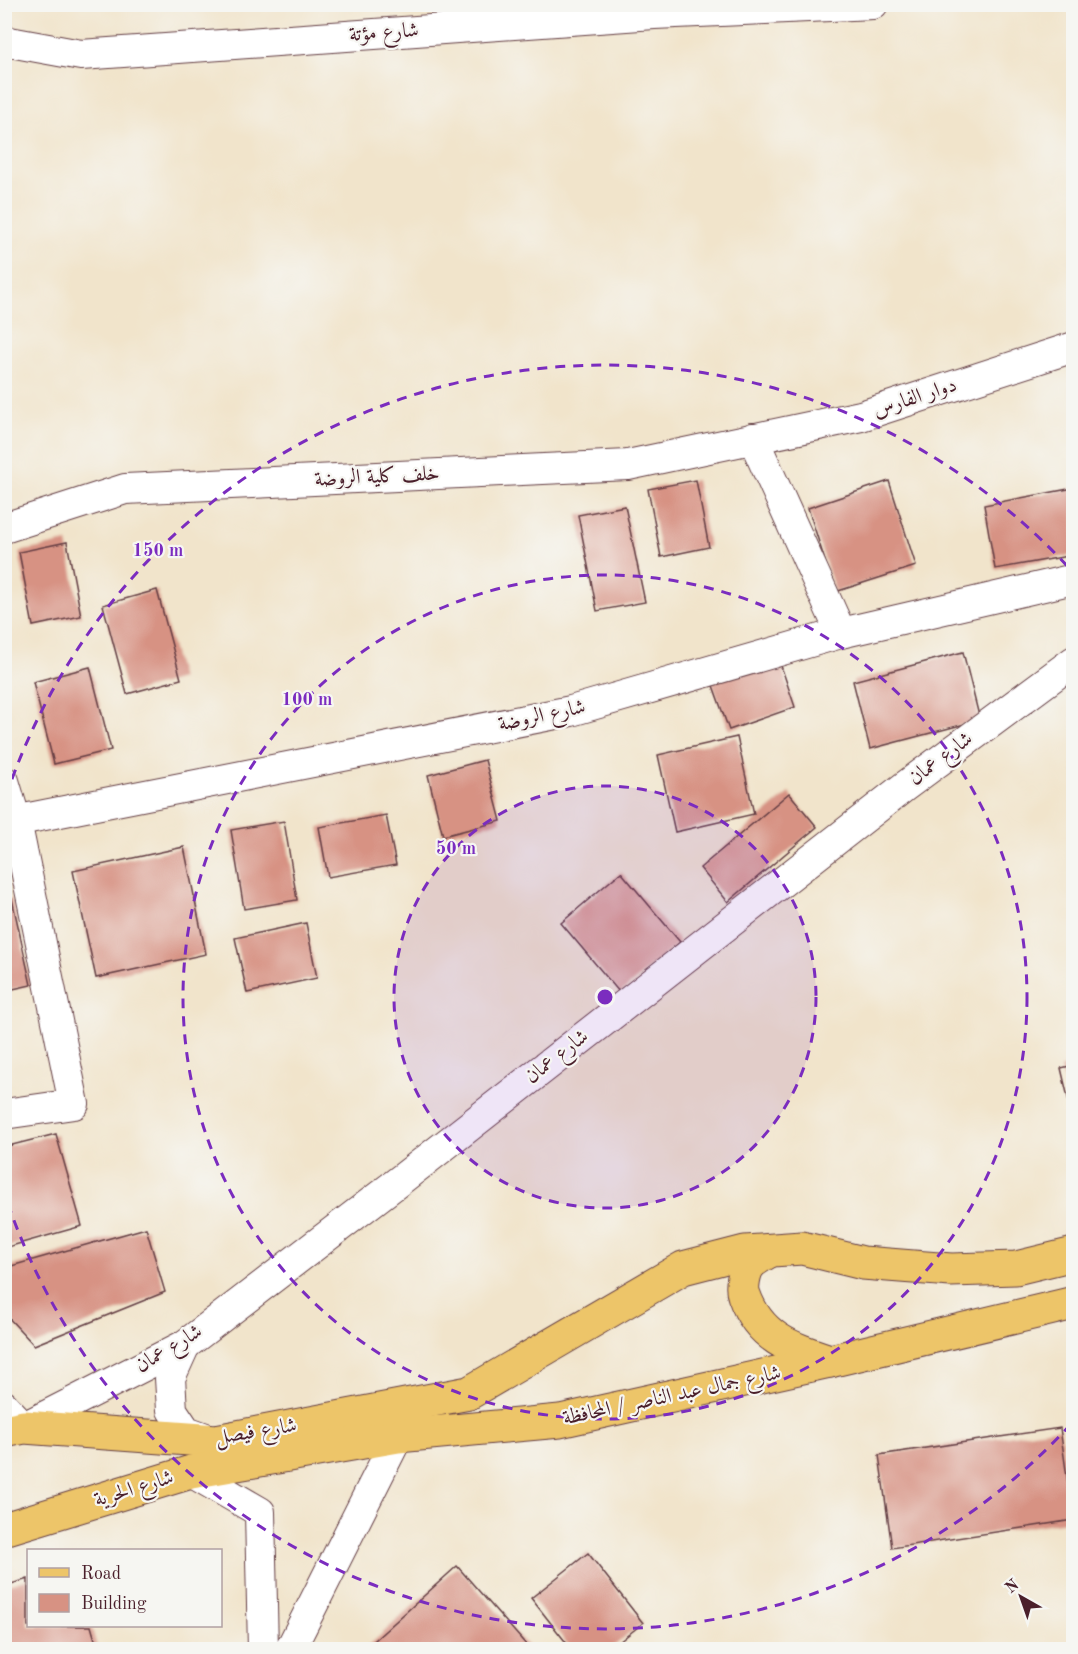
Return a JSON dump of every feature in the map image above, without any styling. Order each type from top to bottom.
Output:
[{"type":"main road","points":[[830,1361],[793,1349],[769,1334],[750,1312],[742,1288],[746,1273],[749,1265],[769,1251],[802,1248],[862,1263],[951,1270],[1016,1268],[1074,1254]]},
{"type":"main road","name":"شارع فيصل","points":[[11,1421],[216,1441],[469,1394],[683,1268],[745,1252],[769,1251]]},
{"type":"main road","name":"شارع جمال عبد الناصر / المحافظة","points":[[266,1459],[398,1436],[560,1421],[830,1361],[1074,1303]]},
{"type":"main road","name":"شارع الحرية","points":[[4,1529],[191,1472],[266,1459]]},
{"type":"street","name":"شارع مؤتة","points":[[4,41],[81,55],[654,14],[873,4]]},
{"type":"street","name":"دوار الفارس","points":[[753,438],[861,416],[1074,347]]},
{"type":"street","name":"خلف كلية الروضة","points":[[4,528],[125,489],[628,465],[753,438]]},
{"type":"street","points":[[753,438],[841,633]]},
{"type":"street","name":"شارع الروضة","points":[[10,822],[571,711],[841,633],[1074,579]]},
{"type":"street","name":"شارع عمان","points":[[11,1421],[185,1345],[904,787],[1074,661]]},
{"type":"street","points":[[4,781],[10,822],[74,1104],[4,1114]]},
{"type":"street","points":[[185,1345],[170,1378],[172,1410],[186,1431],[216,1441]]},
{"type":"street","points":[[290,1650],[398,1436]]},
{"type":"street","points":[[191,1472],[260,1512],[263,1650]]},
{"type":"building","points":[[696,480],[709,547],[661,557],[648,489]]},
{"type":"building","points":[[889,481],[916,566],[835,592],[808,508]]},
{"type":"building","points":[[1074,488],[1074,555],[995,569],[984,505]]},
{"type":"building","points":[[625,506],[645,602],[597,611],[578,515]]},
{"type":"building","points":[[67,542],[81,616],[33,626],[19,552]]},
{"type":"building","points":[[157,590],[181,679],[127,694],[103,605]]},
{"type":"building","points":[[963,652],[980,720],[870,749],[853,681]]},
{"type":"building","points":[[778,657],[795,707],[729,730],[711,680]]},
{"type":"building","points":[[90,667],[111,750],[54,764],[33,682]]},
{"type":"building","points":[[737,737],[754,814],[675,832],[658,755]]},
{"type":"building","points":[[485,760],[501,821],[443,836],[428,775]]},
{"type":"building","points":[[789,793],[817,827],[728,902],[700,868]]},
{"type":"building","points":[[386,815],[396,865],[328,877],[319,827]]},
{"type":"building","points":[[284,821],[297,900],[244,909],[231,830]]},
{"type":"building","points":[[184,847],[206,954],[96,978],[73,871]]},
{"type":"building","points":[[621,872],[680,942],[620,993],[561,923]]},
{"type":"building","points":[[12,899],[31,985],[4,991],[4,901]]},
{"type":"building","points":[[306,923],[317,978],[247,993],[235,938]]},
{"type":"building","points":[[1074,1065],[1074,1118],[1073,1119],[1061,1068]]},
{"type":"building","points":[[56,1134],[82,1226],[4,1248],[4,1147]]},
{"type":"building","points":[[146,1228],[165,1292],[34,1345],[4,1313],[4,1268]]},
{"type":"building","points":[[1060,1428],[1073,1520],[892,1548],[879,1455]]},
{"type":"building","points":[[588,1553],[643,1623],[609,1650],[572,1650],[531,1598]]},
{"type":"building","points":[[457,1566],[529,1648],[527,1650],[364,1650]]},
{"type":"building","points":[[27,1579],[27,1627],[91,1627],[98,1650],[4,1650],[4,1586]]}]
